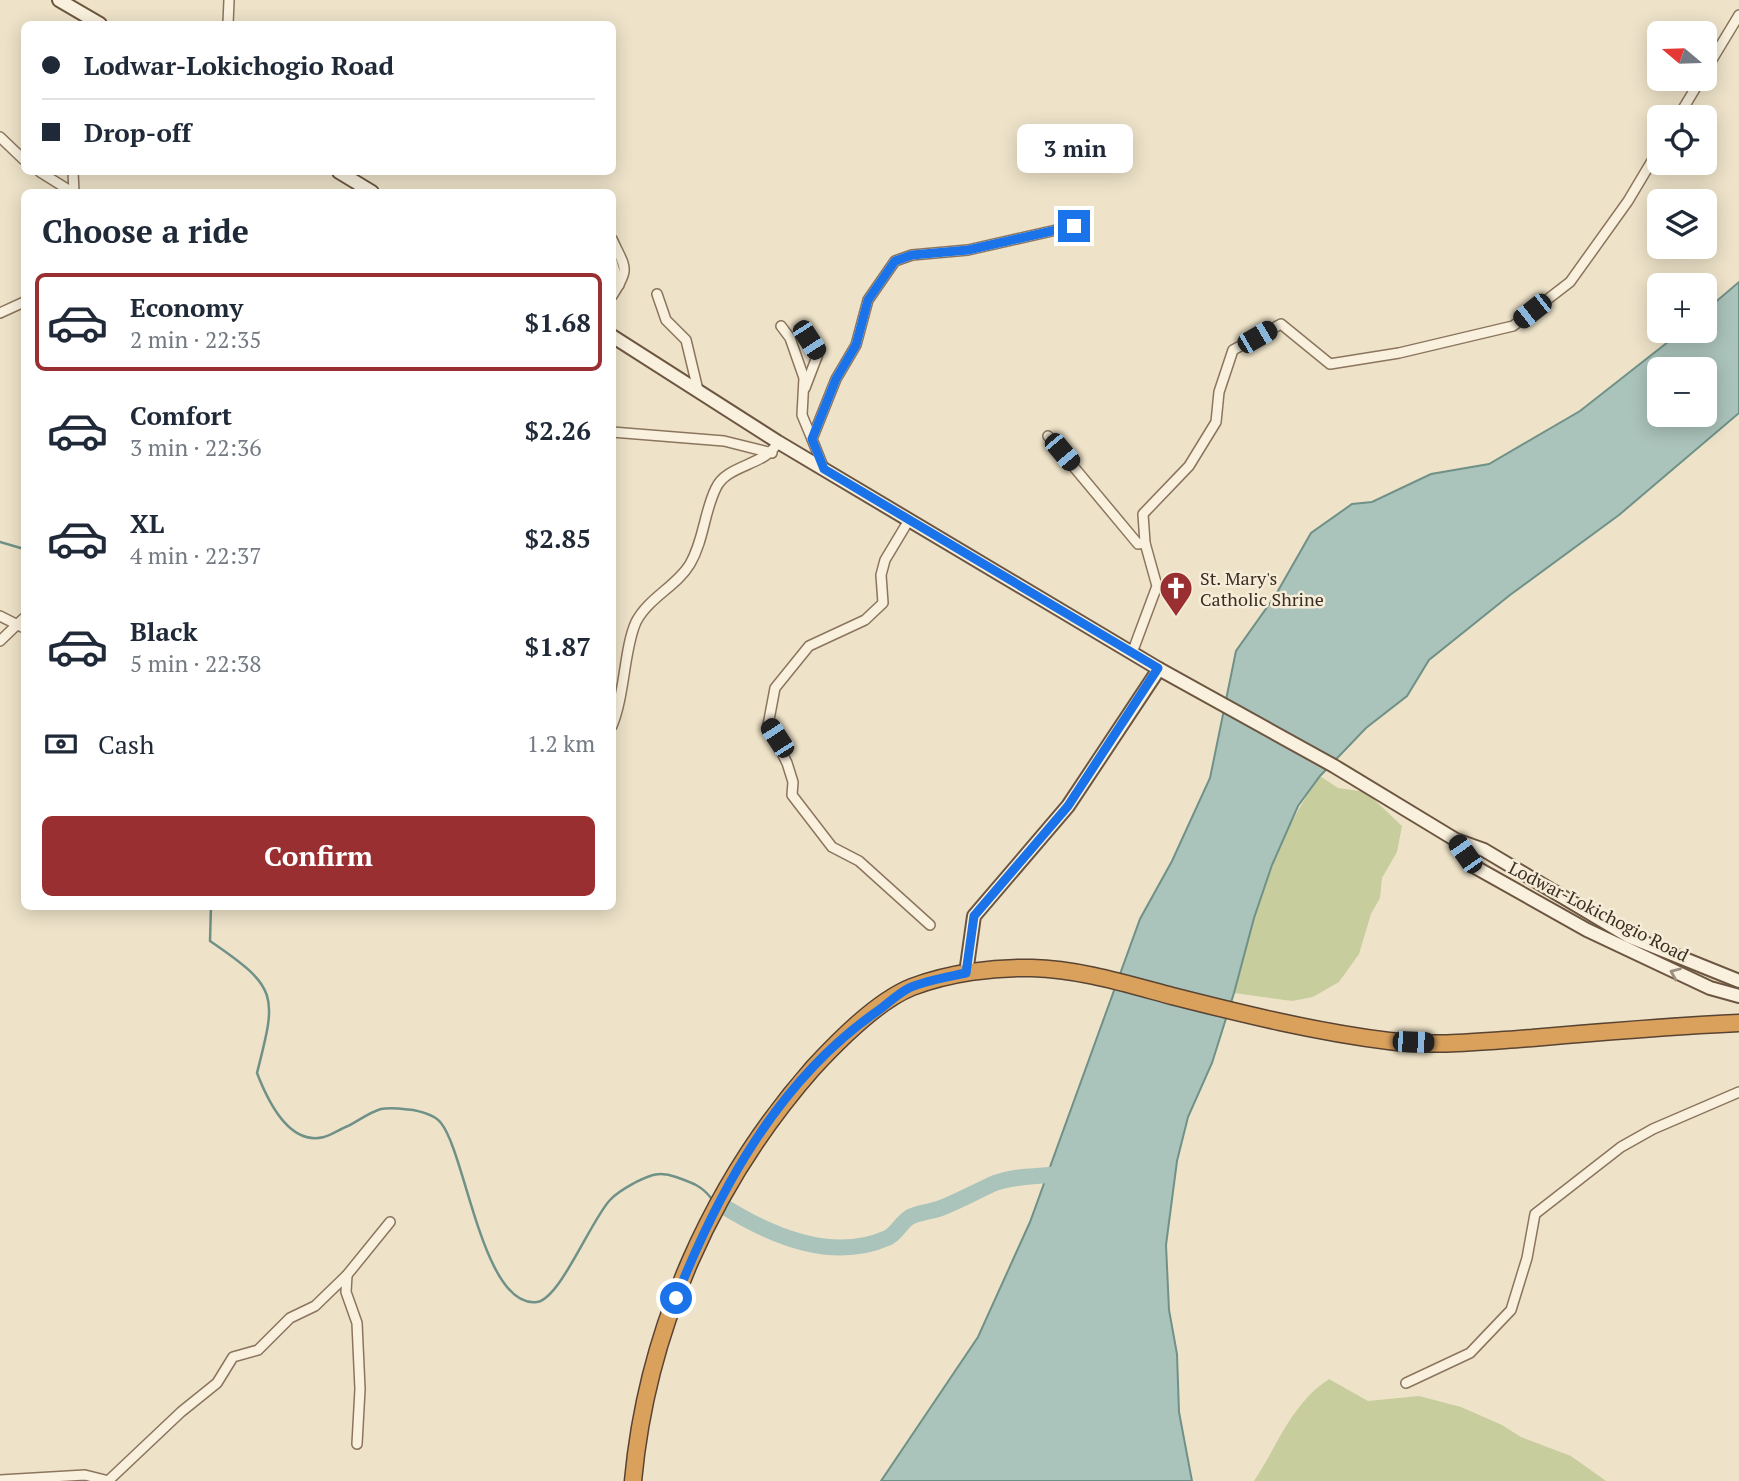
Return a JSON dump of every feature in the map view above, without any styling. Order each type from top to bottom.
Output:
[{"type":"highway","points":[[634,1481],[638,1428],[652,1367],[676,1298],[714,1210],[773,1114],[829,1051],[859,1023],[909,989],[966,973],[1033,968],[1099,977],[1267,1020],[1391,1041],[1457,1044],[1739,1023]]},
{"type":"main road","points":[[59,0],[95,21]]},
{"type":"main road","points":[[344,175],[367,189]]},
{"type":"main road","points":[[616,339],[698,390],[775,448],[824,469],[1158,668],[1068,806],[974,916],[966,973]]},
{"type":"main road","name":"Lodwar-Lokichogio Road","points":[[1158,668],[1334,766],[1456,840],[1484,850],[1630,937],[1739,981]]},
{"type":"main road","name":"Lodwar-Lokichogio Road","points":[[1456,840],[1475,867],[1587,930],[1698,983],[1739,996]]},
{"type":"street","points":[[228,21],[229,0]]},
{"type":"street","points":[[1717,51],[1739,15]]},
{"type":"street","points":[[0,137],[21,157]]},
{"type":"street","points":[[1132,653],[1157,586],[1145,542],[1143,514],[1189,467],[1216,422],[1219,392],[1233,350],[1281,324],[1330,364],[1399,354],[1513,326],[1570,282],[1628,201],[1647,169]]},
{"type":"street","points":[[45,175],[68,189]]},
{"type":"street","points":[[812,439],[836,379],[856,345],[868,300],[895,261],[912,255],[968,250],[1074,226]]},
{"type":"street","points":[[616,248],[626,269],[616,290]]},
{"type":"street","points":[[616,275],[619,285]]},
{"type":"street","points":[[657,294],[666,320],[686,340],[698,390]]},
{"type":"street","points":[[0,313],[21,303]]},
{"type":"street","points":[[781,327],[798,357],[804,390],[802,415],[824,469]]},
{"type":"street","points":[[804,329],[818,354],[804,390]]},
{"type":"street","points":[[616,432],[775,448]]},
{"type":"street","points":[[1048,436],[1138,544],[1145,542]]},
{"type":"street","points":[[616,709],[636,623],[649,605],[690,565],[705,530],[716,486],[738,469],[775,448]]},
{"type":"street","points":[[909,520],[885,560],[881,575],[883,603],[865,620],[809,646],[775,688],[768,725],[787,763],[793,782],[792,796],[813,824],[832,847],[859,861],[930,925]]},
{"type":"street","points":[[0,616],[21,624]]},
{"type":"street","points":[[0,641],[21,625]]},
{"type":"street","points":[[1406,1383],[1470,1353],[1511,1310],[1527,1258],[1535,1214],[1620,1147],[1739,1092]]},
{"type":"street","points":[[0,1480],[85,1475],[108,1481],[181,1412],[217,1383],[233,1357],[258,1350],[290,1318],[315,1306],[347,1275],[390,1222]]},
{"type":"street","points":[[347,1275],[346,1292],[357,1323],[360,1389],[357,1444]]},
{"type":"green space","points":[[1320,776],[1338,788],[1366,792],[1402,826],[1397,852],[1382,878],[1380,898],[1371,914],[1359,954],[1339,982],[1313,997],[1292,1001],[1234,993],[1267,880],[1290,826]]},
{"type":"green space","points":[[1329,1379],[1368,1401],[1419,1396],[1461,1407],[1502,1425],[1521,1437],[1571,1456],[1606,1481],[1254,1481],[1295,1413],[1316,1389]]},
{"type":"water","points":[[1739,282],[1739,413],[1619,515],[1510,595],[1429,660],[1407,696],[1366,728],[1320,776],[1298,806],[1272,865],[1212,1063],[1188,1117],[1177,1161],[1166,1245],[1169,1310],[1177,1354],[1179,1412],[1192,1481],[881,1481],[978,1337],[1030,1222],[1140,919],[1172,861],[1210,778],[1236,651],[1275,596],[1311,533],[1352,504],[1372,502],[1431,474],[1489,464],[1580,411],[1647,358],[1647,427],[1717,427],[1717,357],[1649,357],[1667,343],[1717,343],[1717,301]]},
{"type":"waterway","points":[[0,542],[21,548]]},
{"type":"waterway","points":[[211,910],[210,941],[249,970],[267,995],[268,1026],[257,1073],[281,1118],[290,1128],[311,1138],[330,1135],[381,1109],[413,1110],[436,1118],[450,1140],[489,1257],[503,1281],[518,1298],[537,1302],[546,1298],[565,1274],[602,1210],[619,1192],[636,1182],[655,1175],[670,1175],[695,1184],[711,1198]]},
{"type":"waterway","points":[[720,1204],[779,1235],[800,1242],[822,1246],[866,1245],[894,1234],[910,1217],[941,1208],[995,1183],[1013,1178],[1068,1172]]},
{"type":"place","name":"St. Mary's Catholic Shrine","points":[[1176,618]]},
{"type":"route","points":[[676,1298],[714,1210],[773,1114],[829,1051],[859,1023],[909,989],[966,973],[974,916],[986,898],[1068,806],[1158,668],[824,469],[812,439],[836,379],[856,345],[863,326],[865,308],[873,289],[895,261],[912,255],[968,250],[1074,226]]}]
